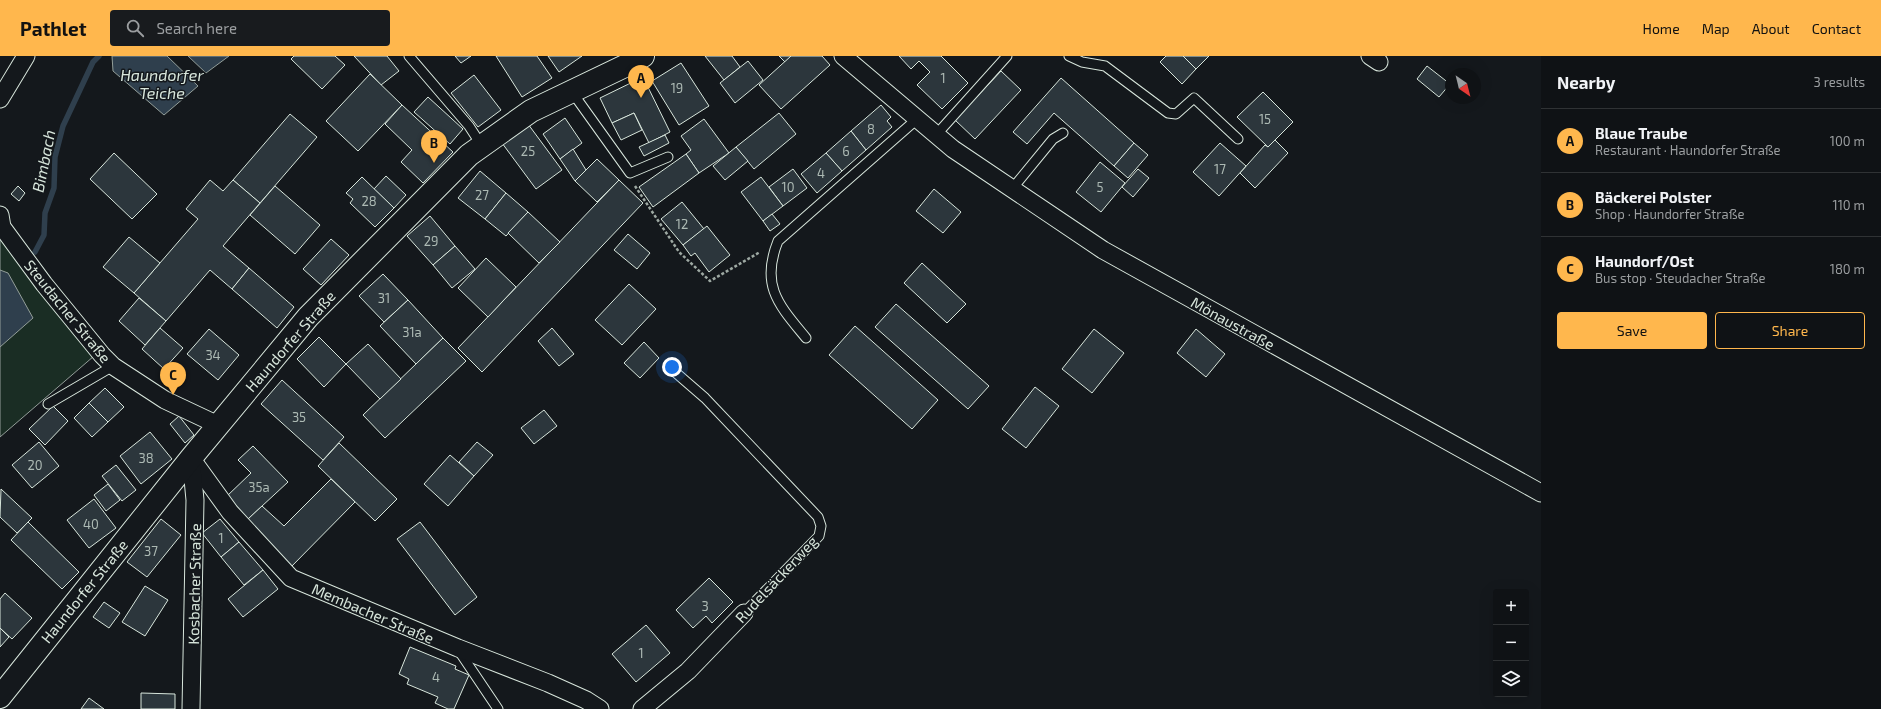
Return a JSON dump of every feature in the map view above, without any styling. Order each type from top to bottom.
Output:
[{"type":"street","points":[[0,99],[26,56]]},
{"type":"street","name":"Haundorfer Straße","points":[[0,697],[190,458],[308,317],[469,155],[531,111],[643,56]]},
{"type":"street","name":"Mönaustraße","points":[[843,56],[953,149],[1109,254],[1541,493]]},
{"type":"street","name":"Steudacher Straße","points":[[0,215],[2,227],[44,284],[102,355],[113,366],[165,400],[218,425]]},
{"type":"street","name":"Membacher Straße","points":[[190,458],[230,512],[291,578],[458,648],[548,683],[586,700],[600,709]]},
{"type":"street","name":"Kosbacher Straße","points":[[190,458],[195,500],[191,709]]},
{"type":"street","name":"Rudelsäckerweg","points":[[642,709],[688,671],[744,613]]},
{"type":"lane","points":[[409,56],[469,126],[482,146]]},
{"type":"lane","points":[[936,135],[1007,56]]},
{"type":"lane","points":[[1069,56],[1082,62],[1105,66],[1168,113],[1176,114],[1194,98],[1238,139]]},
{"type":"lane","points":[[572,92],[630,173],[668,157]]},
{"type":"lane","points":[[806,338],[780,306],[770,282],[772,255],[778,241],[918,119]]},
{"type":"lane","points":[[1012,189],[1053,139],[1063,133]]},
{"type":"lane","points":[[48,404],[113,366]]},
{"type":"lane","name":"Rudelsäckerweg","points":[[675,372],[705,398],[818,518],[821,526],[818,536],[744,613]]},
{"type":"lane","points":[[458,648],[498,709]]},
{"type":"path","points":[[630,173],[636,189],[680,252],[710,281],[778,241]]},
{"type":"green space","points":[[0,236],[94,356],[0,437]]},
{"type":"water","name":"Haundorfer Teiche","points":[[112,56],[167,56],[198,86],[164,115],[113,71]]},
{"type":"water","name":"Haundorfer Teiche","points":[[188,56],[229,56],[206,73]]},
{"type":"water","points":[[0,270],[8,273],[33,318],[0,347]]},
{"type":"building","points":[[294,56],[335,56],[345,65],[322,89],[291,59]]},
{"type":"building","points":[[354,56],[387,56],[399,71],[381,85]]},
{"type":"building","points":[[455,56],[471,56],[461,63]]},
{"type":"building","points":[[496,56],[537,56],[552,78],[522,97]]},
{"type":"building","points":[[548,56],[582,56],[559,72]]},
{"type":"building","points":[[705,56],[732,56],[740,67],[724,80]]},
{"type":"building","points":[[779,56],[791,56],[785,62]]},
{"type":"building","points":[[791,56],[822,56],[830,65],[781,109],[759,85]]},
{"type":"building","points":[[899,56],[941,56],[968,83],[942,109],[917,85],[930,72],[919,61],[911,69]]},
{"type":"building","points":[[1166,56],[1183,56],[1196,69],[1182,84],[1160,62]]},
{"type":"building","points":[[1183,56],[1209,56],[1196,69]]},
{"type":"building","points":[[748,61],[763,80],[735,103],[720,83]]},
{"type":"building","points":[[681,63],[709,106],[679,125],[652,81]]},
{"type":"building","points":[[1427,66],[1445,80],[1445,90],[1439,97],[1417,79]]},
{"type":"building","points":[[1001,71],[1021,90],[975,139],[955,120]]},
{"type":"building","points":[[370,74],[402,105],[358,151],[326,121]]},
{"type":"building","points":[[474,75],[501,110],[478,127],[451,93]]},
{"type":"building","points":[[643,77],[670,132],[649,143],[634,113],[612,123],[600,98]]},
{"type":"building","points":[[1061,78],[1134,143],[1114,166],[1054,113],[1027,144],[1013,132]]},
{"type":"building","points":[[1263,92],[1293,122],[1268,147],[1237,117]]},
{"type":"building","points":[[428,97],[463,129],[450,144],[414,112]]},
{"type":"building","points":[[402,105],[453,152],[423,183],[401,162],[412,150],[385,124]]},
{"type":"building","points":[[881,105],[891,117],[887,121],[892,127],[866,150],[851,131]]},
{"type":"building","points":[[634,113],[642,130],[621,140],[612,123]]},
{"type":"building","points":[[779,113],[796,134],[754,169],[736,147]]},
{"type":"building","points":[[290,114],[317,137],[260,203],[233,180]]},
{"type":"building","points":[[565,118],[582,143],[560,159],[543,134]]},
{"type":"building","points":[[704,119],[729,153],[699,173],[686,154],[691,150],[681,136]]},
{"type":"building","points":[[528,124],[562,170],[536,189],[502,143]]},
{"type":"building","points":[[851,131],[866,150],[842,171],[826,153]]},
{"type":"building","points":[[665,135],[669,143],[644,156],[639,147]]},
{"type":"building","points":[[1275,140],[1288,153],[1255,188],[1240,173],[1265,145],[1268,147]]},
{"type":"building","points":[[1134,143],[1148,155],[1128,178],[1114,166]]},
{"type":"building","points":[[1220,143],[1246,166],[1219,196],[1193,172]]},
{"type":"building","points":[[736,147],[748,161],[725,180],[713,166]]},
{"type":"building","points":[[573,149],[586,170],[575,181],[560,159]]},
{"type":"building","points":[[114,153],[157,194],[132,219],[90,179]]},
{"type":"building","points":[[826,153],[842,171],[817,193],[801,174]]},
{"type":"building","points":[[686,154],[699,173],[653,207],[639,187]]},
{"type":"building","points":[[597,159],[619,180],[597,202],[575,181]]},
{"type":"building","points":[[1100,162],[1125,183],[1101,212],[1076,192]]},
{"type":"building","points":[[793,169],[807,188],[783,206],[769,187]]},
{"type":"building","points":[[1138,169],[1149,178],[1133,197],[1122,187]]},
{"type":"building","points":[[480,171],[506,193],[485,219],[458,198]]},
{"type":"building","points":[[386,176],[406,195],[394,208],[374,189]]},
{"type":"building","points":[[362,177],[394,208],[375,227],[350,203],[353,199],[346,193]]},
{"type":"building","points":[[761,177],[783,206],[763,221],[741,192]]},
{"type":"building","points":[[210,180],[223,191],[233,180],[260,203],[223,246],[249,268],[232,289],[210,270],[166,321],[134,293],[198,219],[186,209]]},
{"type":"building","points":[[619,180],[643,203],[482,372],[458,348]]},
{"type":"building","points":[[18,186],[25,193],[19,201],[11,194]]},
{"type":"building","points":[[275,186],[320,225],[295,254],[250,215]]},
{"type":"building","points":[[934,189],[961,212],[943,233],[916,211]]},
{"type":"building","points":[[506,193],[528,212],[506,236],[485,219]]},
{"type":"building","points":[[682,202],[704,229],[683,245],[661,219]]},
{"type":"building","points":[[528,212],[560,242],[539,263],[508,233]]},
{"type":"building","points":[[772,214],[780,224],[770,231],[763,221]]},
{"type":"building","points":[[430,216],[455,246],[433,265],[407,236]]},
{"type":"building","points":[[707,226],[730,255],[709,272],[695,253],[691,256],[683,245]]},
{"type":"building","points":[[628,234],[650,253],[637,269],[614,250]]},
{"type":"building","points":[[129,237],[160,263],[134,293],[103,267]]},
{"type":"building","points":[[331,239],[349,255],[321,285],[303,269]]},
{"type":"building","points":[[455,246],[475,269],[452,288],[433,265]]},
{"type":"building","points":[[486,258],[516,287],[488,317],[458,288]]},
{"type":"building","points":[[922,263],[966,304],[947,323],[904,283]]},
{"type":"building","points":[[249,268],[294,307],[277,328],[232,289]]},
{"type":"building","points":[[383,274],[408,300],[384,322],[359,296]]},
{"type":"building","points":[[629,284],[656,309],[622,345],[595,320]]},
{"type":"building","points":[[139,298],[166,321],[145,345],[119,321]]},
{"type":"building","points":[[408,300],[443,338],[416,364],[380,326]]},
{"type":"building","points":[[896,304],[989,386],[968,409],[875,327]]},
{"type":"building","points":[[855,326],[938,400],[912,429],[829,355]]},
{"type":"building","points":[[160,328],[183,348],[164,369],[142,349]]},
{"type":"building","points":[[552,328],[574,354],[559,366],[538,341]]},
{"type":"building","points":[[209,329],[239,355],[218,380],[187,354]]},
{"type":"building","points":[[1094,329],[1124,353],[1092,393],[1062,369]]},
{"type":"building","points":[[1196,329],[1225,354],[1206,377],[1177,353]]},
{"type":"building","points":[[319,337],[346,364],[324,387],[297,359]]},
{"type":"building","points":[[443,338],[466,361],[385,438],[363,415]]},
{"type":"building","points":[[644,342],[659,358],[640,378],[624,363]]},
{"type":"building","points":[[368,344],[401,379],[380,399],[346,364]]},
{"type":"building","points":[[282,380],[344,437],[323,460],[261,404]]},
{"type":"building","points":[[1035,387],[1059,406],[1026,448],[1002,429]]},
{"type":"building","points":[[105,388],[124,407],[108,422],[89,403]]},
{"type":"building","points":[[89,403],[108,422],[92,437],[74,418]]},
{"type":"building","points":[[53,406],[68,421],[45,445],[29,429]]},
{"type":"building","points":[[544,410],[557,426],[534,444],[521,428]]},
{"type":"building","points":[[179,416],[194,435],[185,443],[170,424]]},
{"type":"building","points":[[150,432],[172,459],[141,484],[120,456]]},
{"type":"building","points":[[39,442],[59,466],[32,488],[12,465]]},
{"type":"building","points":[[477,442],[493,455],[474,476],[459,462]]},
{"type":"building","points":[[339,443],[397,499],[375,521],[318,466]]},
{"type":"building","points":[[253,446],[288,482],[248,519],[226,497],[251,473],[238,460]]},
{"type":"building","points":[[450,455],[474,476],[448,506],[424,484]]},
{"type":"building","points":[[116,465],[136,490],[122,501],[102,476]]},
{"type":"building","points":[[331,479],[355,502],[289,569],[268,548],[248,519],[262,506],[284,526]]},
{"type":"building","points":[[108,484],[120,500],[106,511],[94,495]]},
{"type":"building","points":[[1,489],[32,518],[17,533],[0,517]]},
{"type":"building","points":[[94,499],[116,528],[89,548],[67,520]]},
{"type":"building","points":[[161,519],[181,535],[147,577],[127,562]]},
{"type":"building","points":[[220,519],[239,542],[221,557],[202,533]]},
{"type":"building","points":[[28,522],[79,572],[62,589],[11,540]]},
{"type":"building","points":[[420,522],[477,597],[455,615],[397,539]]},
{"type":"building","points":[[239,542],[263,570],[244,585],[221,557]]},
{"type":"building","points":[[263,570],[278,589],[243,617],[228,599]]},
{"type":"building","points":[[709,578],[733,602],[712,623],[706,616],[693,628],[676,610]]},
{"type":"building","points":[[145,586],[168,600],[145,636],[122,622]]},
{"type":"building","points":[[5,593],[32,618],[12,639],[0,628],[0,599]]},
{"type":"building","points":[[104,602],[120,613],[109,628],[93,617]]},
{"type":"building","points":[[646,625],[670,653],[636,682],[612,654]]},
{"type":"building","points":[[0,628],[9,637],[0,647]]},
{"type":"building","points":[[410,647],[456,666],[455,669],[469,675],[454,709],[448,709],[435,703],[438,697],[407,684],[409,679],[399,674]]},
{"type":"building","points":[[141,693],[175,694],[175,709],[141,709]]},
{"type":"building","points":[[89,698],[104,709],[81,709]]},
{"type":"waterway","name":"Bimbach","points":[[35,252],[44,235],[45,213],[54,188],[55,157],[63,126],[93,62],[99,56]]},
{"type":"place","name":"Blaue Traube","points":[[641,98]]},
{"type":"place","name":"Bäckerei Polster","points":[[434,163]]},
{"type":"place","name":"Haundorf/Ost","points":[[173,395]]}]
